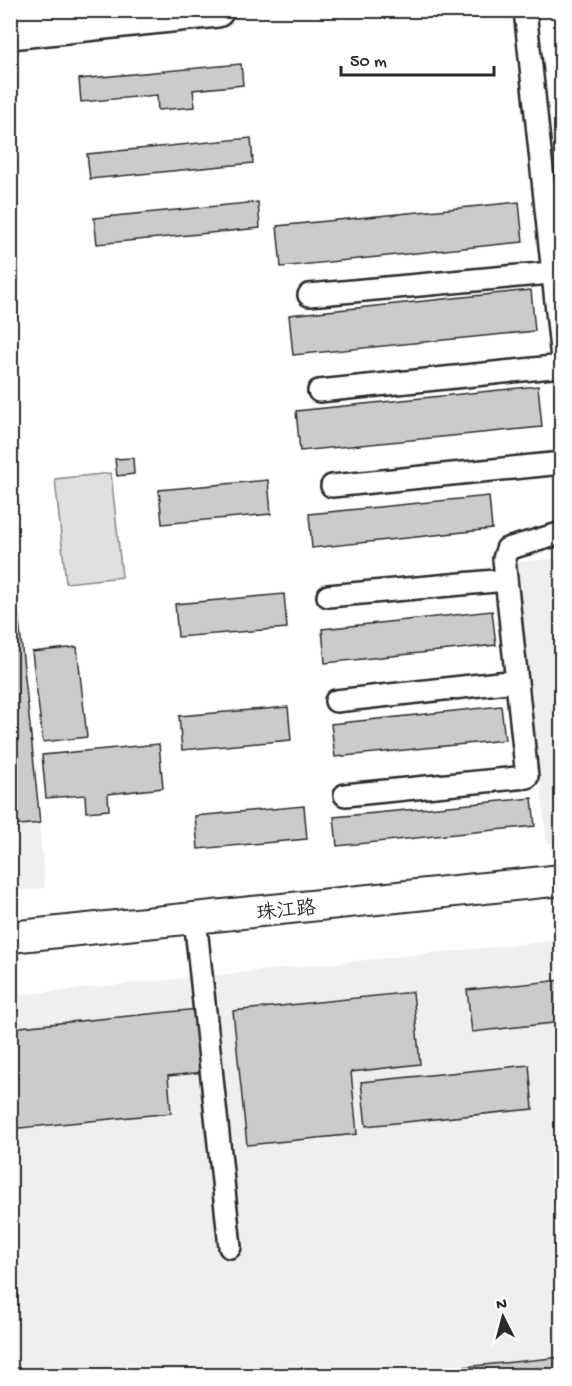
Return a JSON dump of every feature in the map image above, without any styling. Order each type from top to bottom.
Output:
[{"type":"main road","points":[[10,32],[74,18],[218,10]]},
{"type":"street","points":[[525,10],[557,272],[561,359]]},
{"type":"street","points":[[309,295],[557,272]]},
{"type":"street","points":[[320,392],[561,366]]},
{"type":"street","points":[[332,486],[561,463]]},
{"type":"street","points":[[345,795],[527,777],[504,559],[507,549],[561,533]]},
{"type":"street","points":[[328,596],[506,580]]},
{"type":"street","points":[[336,701],[517,681]]},
{"type":"street","name":"珠江路","points":[[10,937],[561,880]]},
{"type":"street","points":[[195,918],[230,1247]]},
{"type":"shaded area","points":[[111,473],[122,577],[66,583],[55,479]]},
{"type":"shaded area","points":[[10,515],[45,888],[11,891],[10,891]]},
{"type":"shaded area","points":[[561,558],[561,841],[547,843],[517,562]]},
{"type":"shaded area","points":[[561,940],[561,1375],[11,1375],[10,996]]},
{"type":"building","points":[[241,64],[243,85],[193,90],[195,107],[158,110],[157,95],[81,102],[79,79]]},
{"type":"building","points":[[251,138],[253,163],[90,179],[87,154]]},
{"type":"building","points":[[258,202],[260,228],[97,244],[94,218]]},
{"type":"building","points":[[519,202],[523,242],[281,267],[277,226]]},
{"type":"building","points":[[531,290],[535,331],[293,355],[289,315]]},
{"type":"building","points":[[538,386],[542,427],[300,451],[296,411]]},
{"type":"building","points":[[133,458],[134,474],[117,476],[115,459]]},
{"type":"building","points":[[268,480],[271,514],[162,524],[159,490]]},
{"type":"building","points":[[489,496],[492,529],[312,548],[309,514]]},
{"type":"building","points":[[10,533],[40,823],[10,826]]},
{"type":"building","points":[[284,594],[287,628],[178,637],[175,604]]},
{"type":"building","points":[[492,611],[496,645],[325,663],[322,629]]},
{"type":"building","points":[[77,647],[87,737],[43,742],[32,652]]},
{"type":"building","points":[[501,706],[505,740],[335,757],[331,724]]},
{"type":"building","points":[[288,707],[291,740],[182,750],[179,716]]},
{"type":"building","points":[[159,744],[163,788],[108,794],[109,810],[86,812],[85,795],[46,798],[42,755]]},
{"type":"building","points":[[532,798],[535,826],[337,846],[334,817]]},
{"type":"building","points":[[304,806],[307,839],[198,849],[195,816]]},
{"type":"building","points":[[562,980],[562,1022],[472,1032],[467,990]]},
{"type":"building","points":[[413,992],[420,1064],[351,1072],[357,1134],[247,1145],[233,1011]]},
{"type":"building","points":[[198,1009],[204,1072],[168,1076],[171,1113],[10,1129],[10,1028]]},
{"type":"building","points":[[529,1065],[533,1109],[366,1126],[361,1082]]},
{"type":"building","points":[[562,1357],[562,1376],[376,1376]]}]
